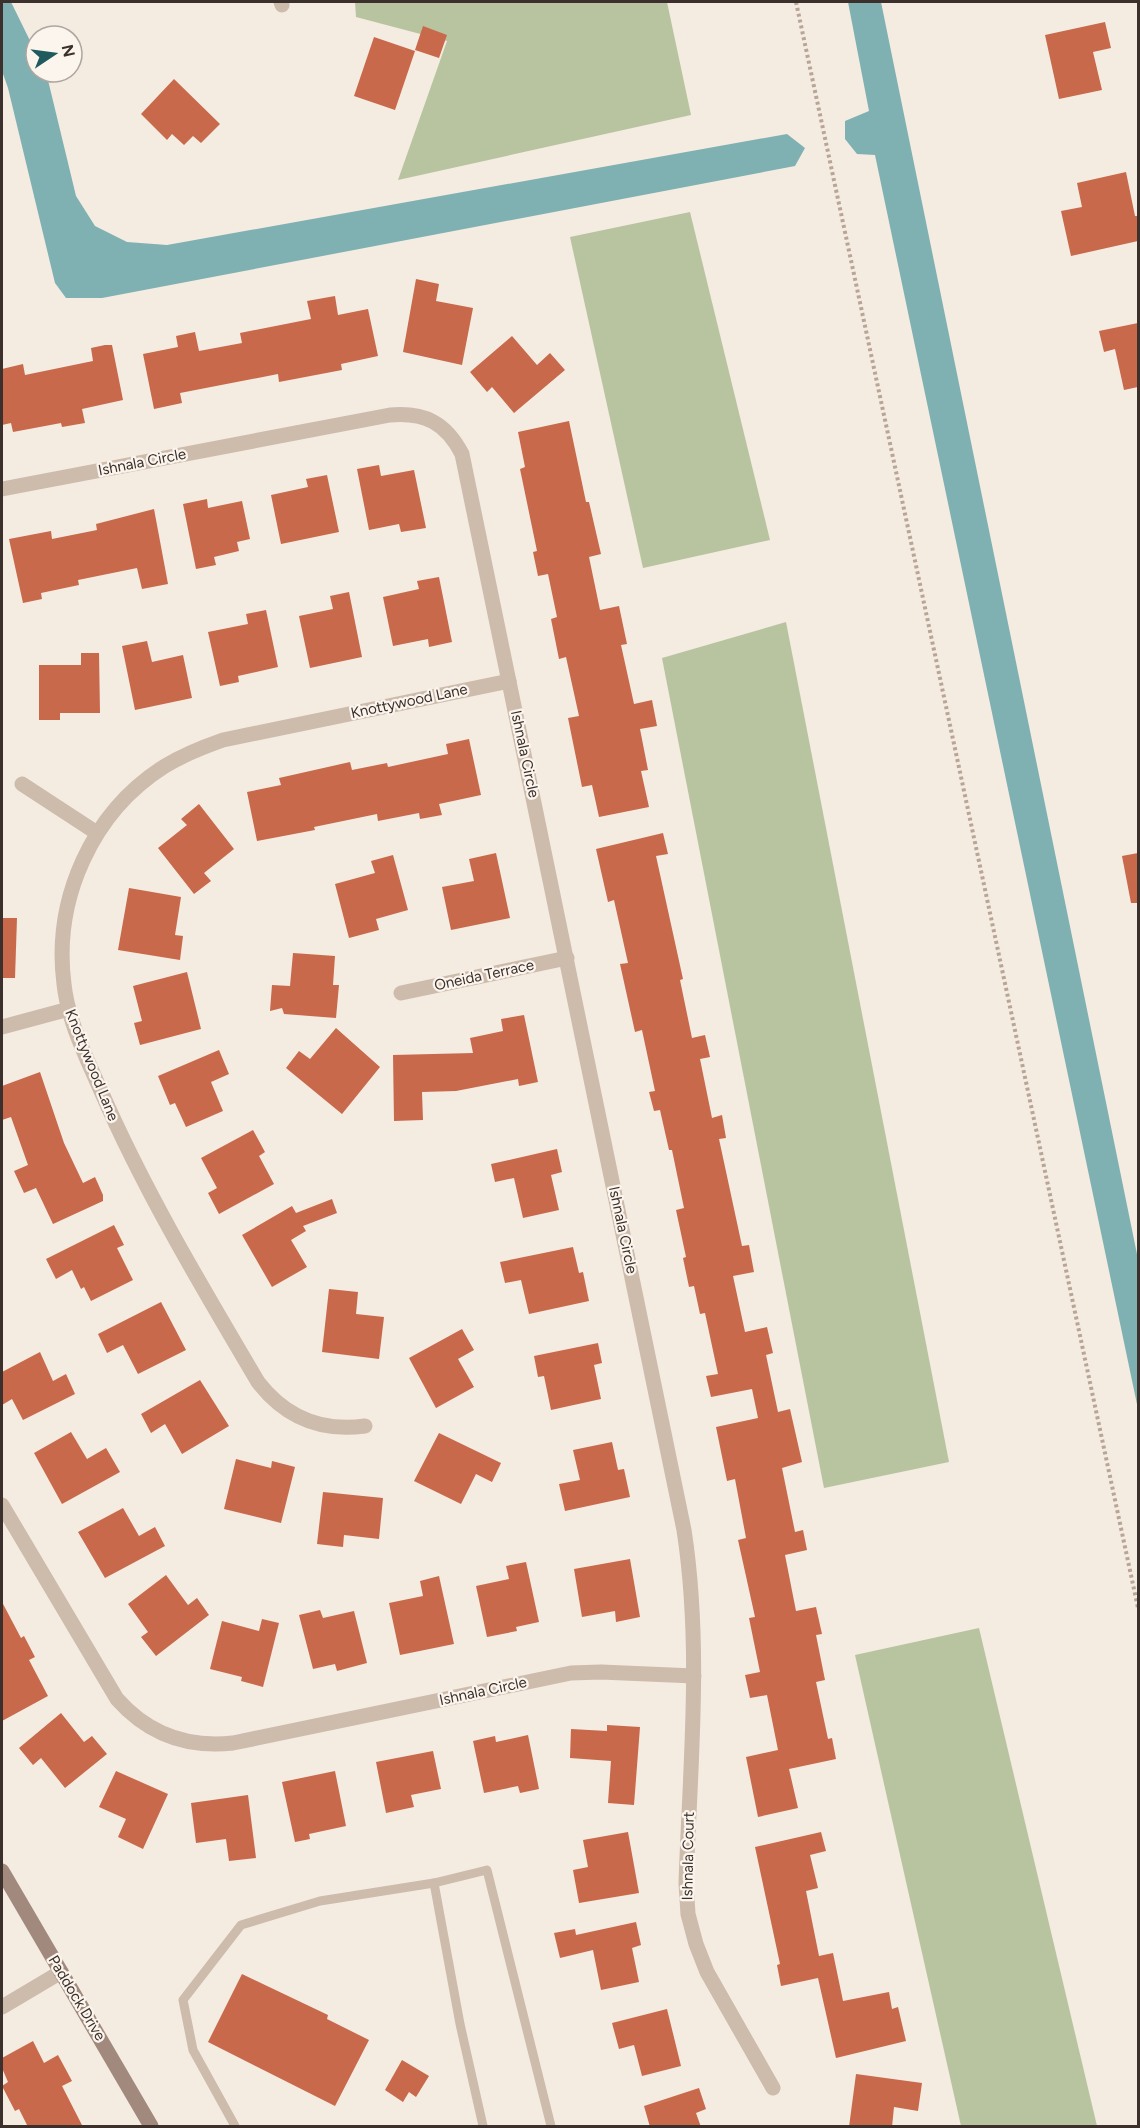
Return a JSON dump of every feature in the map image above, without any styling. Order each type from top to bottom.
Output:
[{"type":"street","name":"Ishnala Circle","points":[[2,489],[390,415],[419,416],[445,430],[455,441],[462,454],[510,681],[684,1530],[694,1624],[694,1676],[571,1673],[232,1743],[204,1744],[175,1739],[155,1731],[137,1719],[117,1699],[2,1505]]},
{"type":"street","name":"Knottywood Lane","points":[[365,1426],[337,1428],[311,1422],[286,1410],[266,1393],[258,1382],[156,1205],[112,1116],[81,1046],[64,985],[62,953],[64,922],[71,891],[82,861],[97,833],[117,807],[165,766],[223,740],[510,681]]},
{"type":"street","points":[[22,784],[97,833]]},
{"type":"street","name":"Oneida Terrace","points":[[401,993],[567,958]]},
{"type":"street","points":[[2,1027],[69,1009]]},
{"type":"street","name":"Ishnala Court","points":[[694,1676],[686,1883],[688,1914],[707,1972],[773,2088]]},
{"type":"street","name":"Paddock Drive","points":[[2,1871],[151,2127]]},
{"type":"street","points":[[2,2007],[62,1972]]},
{"type":"lane","points":[[235,2127],[193,2050],[183,2000],[241,1924],[320,1901],[434,1883],[487,1870],[551,2127]]},
{"type":"lane","points":[[434,1883],[460,2024],[483,2127]]},
{"type":"path","points":[[796,2],[1138,1608]]},
{"type":"green space","points":[[355,2],[667,2],[691,115],[398,180],[447,41],[356,17]]},
{"type":"green space","points":[[690,212],[770,540],[643,568],[570,237]]},
{"type":"green space","points":[[786,622],[949,1462],[824,1488],[662,658]]},
{"type":"green space","points":[[979,1628],[1097,2126],[961,2126],[855,1655]]},
{"type":"water","points":[[2,2],[11,2],[24,29],[24,84],[49,84],[76,196],[95,226],[127,242],[167,245],[787,134],[805,148],[795,166],[102,298],[66,298],[55,283],[2,71]]},
{"type":"water","points":[[848,2],[881,2],[1138,1259],[1138,1409],[875,155],[857,154],[845,139],[845,121],[869,111]]},
{"type":"building","points":[[1105,22],[1111,48],[1093,52],[1102,90],[1059,99],[1045,35]]},
{"type":"building","points":[[423,26],[447,35],[439,58],[415,50]]},
{"type":"building","points":[[374,37],[415,51],[395,110],[354,96]]},
{"type":"building","points":[[174,79],[220,124],[201,143],[193,136],[184,145],[172,134],[167,140],[141,114]]},
{"type":"building","points":[[1126,172],[1135,216],[1138,216],[1138,241],[1071,256],[1061,211],[1082,207],[1077,183]]},
{"type":"building","points":[[416,279],[439,284],[436,301],[473,308],[462,365],[403,352]]},
{"type":"building","points":[[335,296],[338,315],[368,309],[378,356],[341,364],[342,370],[279,382],[278,374],[180,393],[182,403],[154,409],[143,354],[178,347],[176,336],[195,332],[199,351],[242,343],[240,333],[311,319],[307,301]]},
{"type":"building","points":[[1138,323],[1138,387],[1124,390],[1115,349],[1104,352],[1099,331]]},
{"type":"building","points":[[512,336],[537,365],[550,353],[565,370],[514,413],[492,387],[487,392],[470,372]]},
{"type":"building","points":[[112,345],[123,400],[82,409],[85,423],[62,427],[61,423],[13,432],[11,423],[2,425],[2,369],[23,364],[25,375],[93,361],[91,348]]},
{"type":"building","points":[[569,421],[586,502],[589,502],[601,554],[589,557],[600,610],[619,606],[627,644],[621,645],[634,704],[652,700],[657,726],[640,729],[648,770],[641,771],[649,807],[599,817],[592,785],[582,787],[568,718],[579,716],[566,657],[559,659],[551,619],[557,617],[548,574],[538,576],[533,552],[537,551],[520,469],[525,467],[518,432]]},
{"type":"building","points":[[379,465],[381,476],[414,470],[426,528],[401,532],[399,524],[369,530],[357,469]]},
{"type":"building","points":[[327,475],[339,532],[281,544],[271,495],[308,487],[306,479]]},
{"type":"building","points":[[207,499],[208,508],[242,501],[250,539],[237,542],[239,551],[214,557],[216,565],[196,569],[183,504]]},
{"type":"building","points":[[154,509],[168,584],[142,589],[137,568],[78,580],[79,585],[41,593],[42,599],[23,603],[9,539],[51,531],[52,539],[97,530],[96,524]]},
{"type":"building","points":[[439,577],[452,642],[429,647],[428,639],[393,646],[383,597],[419,589],[417,581]]},
{"type":"building","points":[[349,592],[362,657],[310,668],[299,616],[333,609],[330,596]]},
{"type":"building","points":[[266,610],[278,667],[238,676],[239,682],[220,686],[208,632],[248,624],[246,614]]},
{"type":"building","points":[[147,641],[152,662],[183,655],[192,698],[135,710],[122,646]]},
{"type":"building","points":[[81,653],[99,653],[100,713],[60,713],[60,720],[39,720],[39,665],[81,665]]},
{"type":"building","points":[[469,739],[481,795],[439,804],[442,815],[420,819],[419,813],[378,821],[377,814],[314,827],[315,830],[257,841],[247,792],[281,785],[279,778],[350,762],[352,770],[387,763],[388,767],[448,754],[446,744]]},
{"type":"building","points":[[199,804],[234,849],[204,873],[211,881],[194,894],[158,848],[187,825],[181,819]]},
{"type":"building","points":[[663,833],[668,854],[656,856],[683,979],[680,980],[692,1038],[705,1035],[710,1057],[700,1059],[712,1118],[722,1115],[726,1138],[719,1139],[742,1246],[749,1245],[754,1272],[733,1276],[745,1332],[767,1327],[773,1353],[766,1355],[778,1412],[790,1409],[802,1462],[782,1468],[795,1532],[803,1530],[807,1550],[785,1555],[796,1611],[816,1607],[822,1634],[816,1635],[825,1680],[816,1682],[828,1739],[832,1738],[836,1759],[789,1769],[798,1808],[758,1817],[746,1757],[778,1750],[767,1695],[750,1698],[745,1675],[760,1672],[749,1618],[755,1617],[738,1540],[746,1538],[735,1479],[727,1481],[716,1427],[758,1418],[752,1389],[711,1397],[706,1376],[718,1374],[705,1313],[700,1314],[694,1286],[689,1287],[683,1258],[686,1257],[676,1210],[684,1208],[672,1150],[669,1150],[660,1110],[654,1111],[649,1092],[655,1091],[642,1030],[635,1032],[620,964],[628,963],[614,900],[608,902],[596,849]]},
{"type":"building","points":[[496,853],[510,918],[451,930],[442,887],[474,881],[469,859]]},
{"type":"building","points":[[1138,853],[1138,903],[1131,903],[1122,856]]},
{"type":"building","points":[[393,855],[408,910],[376,919],[379,930],[349,938],[335,884],[375,873],[371,861]]},
{"type":"building","points":[[129,888],[181,897],[175,935],[183,936],[180,960],[118,950]]},
{"type":"building","points":[[2,918],[17,918],[15,978],[2,978]]},
{"type":"building","points":[[293,953],[335,956],[333,985],[339,985],[336,1018],[284,1014],[282,1008],[270,1011],[272,985],[290,986]]},
{"type":"building","points":[[187,972],[201,1029],[140,1045],[134,1023],[142,1021],[133,986]]},
{"type":"building","points":[[524,1015],[538,1082],[519,1086],[518,1079],[456,1091],[422,1092],[423,1120],[394,1121],[393,1055],[473,1053],[470,1038],[503,1031],[501,1019]]},
{"type":"building","points":[[336,1028],[380,1067],[342,1114],[286,1068],[299,1051],[310,1059]]},
{"type":"building","points":[[219,1050],[229,1074],[211,1082],[223,1111],[186,1127],[175,1103],[170,1105],[158,1076]]},
{"type":"building","points":[[40,1072],[64,1143],[83,1183],[95,1177],[103,1195],[103,1201],[53,1224],[36,1188],[24,1193],[14,1171],[28,1165],[11,1117],[2,1120],[2,1086]]},
{"type":"building","points":[[253,1130],[265,1152],[259,1156],[274,1184],[219,1214],[208,1193],[217,1188],[201,1158]]},
{"type":"building","points":[[557,1149],[562,1172],[551,1175],[559,1210],[523,1218],[514,1178],[495,1182],[491,1164]]},
{"type":"building","points":[[332,1199],[337,1213],[303,1226],[306,1231],[291,1240],[307,1267],[272,1287],[242,1235],[292,1206],[296,1213]]},
{"type":"building","points":[[114,1225],[124,1245],[117,1248],[133,1280],[91,1301],[84,1287],[81,1289],[72,1270],[56,1279],[46,1259]]},
{"type":"building","points":[[573,1247],[579,1273],[583,1272],[589,1301],[529,1314],[521,1280],[505,1283],[500,1262]]},
{"type":"building","points":[[329,1289],[358,1292],[356,1314],[384,1317],[379,1359],[322,1352]]},
{"type":"building","points":[[161,1302],[186,1350],[138,1374],[123,1345],[107,1353],[98,1334]]},
{"type":"building","points":[[462,1329],[474,1350],[458,1359],[474,1387],[436,1408],[409,1358]]},
{"type":"building","points":[[598,1343],[602,1363],[594,1365],[601,1399],[551,1410],[544,1376],[538,1377],[534,1356]]},
{"type":"building","points":[[40,1352],[53,1381],[66,1374],[75,1394],[23,1420],[12,1399],[2,1405],[2,1372]]},
{"type":"building","points":[[200,1380],[229,1426],[182,1454],[165,1424],[151,1433],[141,1414]]},
{"type":"building","points":[[71,1432],[87,1459],[106,1448],[120,1472],[62,1504],[34,1453]]},
{"type":"building","points":[[439,1433],[501,1463],[492,1482],[476,1474],[461,1504],[414,1481]]},
{"type":"building","points":[[612,1442],[618,1470],[624,1469],[630,1497],[565,1511],[559,1484],[580,1480],[573,1450]]},
{"type":"building","points":[[236,1459],[271,1468],[272,1461],[295,1467],[281,1523],[224,1509]]},
{"type":"building","points":[[323,1492],[383,1498],[379,1539],[344,1535],[343,1547],[317,1544]]},
{"type":"building","points":[[123,1508],[139,1536],[155,1527],[165,1546],[105,1578],[78,1532]]},
{"type":"building","points":[[630,1559],[640,1617],[616,1622],[615,1611],[582,1617],[574,1569]]},
{"type":"building","points":[[526,1562],[539,1622],[516,1627],[517,1631],[487,1637],[476,1586],[509,1579],[506,1566]]},
{"type":"building","points":[[166,1575],[188,1605],[197,1598],[209,1615],[156,1656],[141,1637],[148,1632],[128,1604]]},
{"type":"building","points":[[439,1576],[454,1644],[400,1655],[389,1603],[423,1596],[420,1581]]},
{"type":"building","points":[[2,1602],[21,1638],[24,1636],[35,1657],[29,1660],[48,1696],[2,1721]]},
{"type":"building","points":[[320,1610],[323,1618],[354,1611],[367,1663],[337,1671],[335,1664],[313,1669],[299,1615]]},
{"type":"building","points":[[262,1619],[279,1623],[263,1687],[241,1681],[242,1677],[210,1669],[222,1621],[259,1631]]},
{"type":"building","points":[[61,1713],[84,1742],[92,1736],[107,1754],[65,1788],[41,1758],[33,1765],[19,1748]]},
{"type":"building","points":[[607,1725],[640,1727],[634,1805],[608,1803],[611,1761],[570,1758],[571,1729],[607,1731]]},
{"type":"building","points":[[528,1735],[539,1789],[520,1793],[518,1786],[484,1793],[473,1741],[495,1736],[496,1742]]},
{"type":"building","points":[[433,1751],[441,1789],[411,1795],[414,1807],[386,1813],[376,1762]]},
{"type":"building","points":[[116,1771],[168,1794],[143,1849],[118,1837],[126,1819],[99,1807]]},
{"type":"building","points":[[335,1771],[346,1826],[309,1834],[310,1839],[295,1842],[282,1782]]},
{"type":"building","points":[[248,1795],[256,1858],[229,1861],[226,1839],[196,1843],[191,1803]]},
{"type":"building","points":[[628,1832],[639,1893],[579,1903],[573,1870],[588,1867],[583,1840]]},
{"type":"building","points":[[821,1832],[826,1851],[810,1855],[818,1888],[806,1891],[819,1956],[833,1953],[843,2001],[889,1992],[892,2009],[898,2007],[906,2041],[836,2058],[818,1978],[781,1986],[777,1965],[780,1964],[755,1847]]},
{"type":"building","points":[[636,1922],[641,1945],[632,1948],[639,1982],[601,1990],[593,1950],[560,1958],[554,1933],[575,1929],[576,1935]]},
{"type":"building","points":[[242,1974],[328,2015],[327,2019],[369,2040],[335,2106],[208,2042]]},
{"type":"building","points":[[667,2009],[681,2066],[642,2076],[634,2045],[619,2049],[612,2023]]},
{"type":"building","points":[[33,2041],[44,2063],[58,2055],[72,2081],[62,2086],[83,2127],[28,2127],[19,2109],[15,2111],[2,2086],[8,2082],[2,2068],[2,2058]]},
{"type":"building","points":[[402,2060],[429,2076],[416,2097],[409,2092],[403,2102],[385,2090]]},
{"type":"building","points":[[856,2074],[922,2083],[918,2111],[894,2107],[892,2127],[849,2127]]},
{"type":"building","points":[[699,2088],[706,2109],[696,2113],[701,2127],[650,2127],[644,2106]]}]
